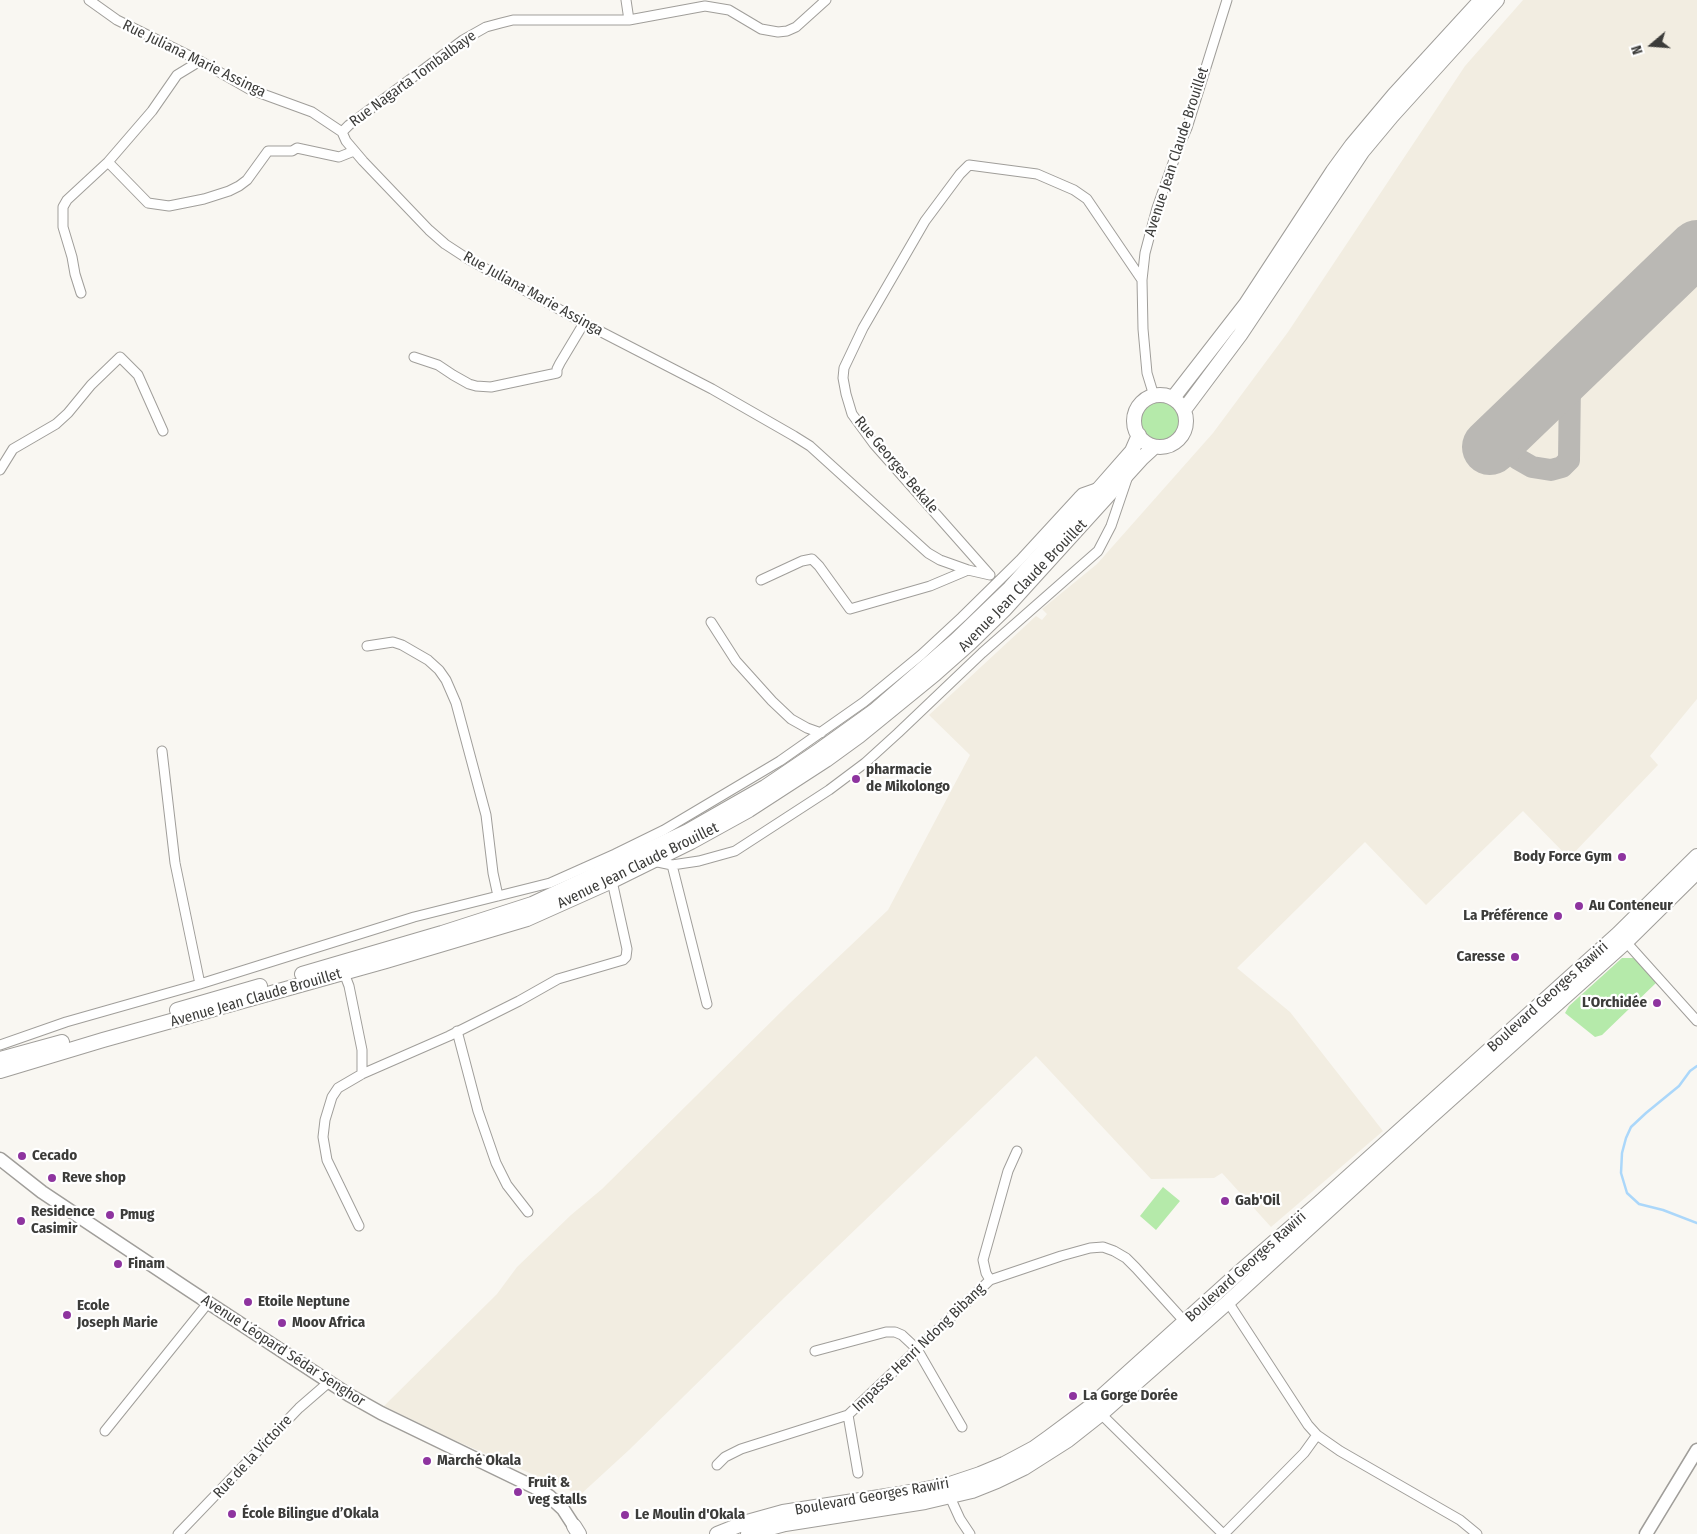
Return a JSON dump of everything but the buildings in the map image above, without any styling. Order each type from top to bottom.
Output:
[{"type":"main road","points":[[1173,398],[1246,304],[1352,144],[1481,0]]},
{"type":"main road","points":[[1184,410],[1235,342],[1362,152],[1497,0]]},
{"type":"main road","points":[[1154,396],[1173,398],[1184,410],[1186,419],[1182,434],[1170,445],[1154,447],[1139,435],[1135,425],[1137,410],[1141,404],[1154,396]]},
{"type":"main road","name":"Avenue Jean Claude Brouillet","points":[[0,1060],[328,967],[521,908],[688,831],[737,804],[844,733],[892,697],[938,658],[1010,588],[1132,451],[1139,435]]},
{"type":"main road","name":"Avenue Jean Claude Brouillet","points":[[0,1071],[527,919],[612,881],[691,842],[778,792],[859,736],[908,696],[970,643],[1004,610],[1154,447]]},
{"type":"main road","name":"Boulevard Georges Rawiri","points":[[717,1534],[747,1522],[783,1512],[934,1488],[971,1477],[1004,1464],[1034,1448],[1065,1427],[1091,1406],[1618,934],[1697,856]]},
{"type":"main road","name":"Boulevard Georges Rawiri","points":[[748,1534],[785,1524],[950,1497],[997,1481],[1039,1460],[1068,1440],[1101,1414],[1228,1302],[1626,942],[1697,872]]},
{"type":"street","name":"Rue Juliana Marie Assinga","points":[[89,0],[117,20],[200,61],[249,89],[312,112],[342,132],[354,151],[429,230],[445,244],[468,259],[584,323],[712,389],[802,441],[810,446],[928,553],[940,560],[968,570],[990,574]]},
{"type":"street","points":[[626,0],[629,20]]},
{"type":"street","name":"Rue Nagarta Tombalbaye","points":[[342,132],[463,40],[486,27],[513,20],[629,20],[705,6],[729,10],[761,29],[778,32],[796,27],[826,0]]},
{"type":"street","name":"Avenue Jean Claude Brouillet","points":[[1154,396],[1145,356],[1142,321],[1142,280],[1150,232],[1167,179],[1188,128],[1227,0]]},
{"type":"street","points":[[81,293],[63,227],[63,207],[67,200],[108,162],[152,111],[176,74],[200,61]]},
{"type":"street","points":[[108,162],[148,203],[169,206],[204,199],[234,189],[247,180],[268,151],[292,151],[298,148],[338,157],[354,151]]},
{"type":"street","name":"Rue Georges Bekale","points":[[998,583],[874,444],[852,414],[843,378],[844,368],[863,328],[925,221],[960,174],[969,165],[1037,174],[1074,190],[1087,199],[1142,280]]},
{"type":"street","points":[[414,357],[438,364],[453,375],[476,386],[491,387],[557,374],[560,363],[584,323]]},
{"type":"street","points":[[0,470],[13,449],[56,424],[68,413],[90,385],[120,358],[138,375],[164,431]]},
{"type":"street","points":[[653,861],[672,865],[699,861],[735,851],[809,804],[865,763],[982,653],[1098,551],[1111,526],[1130,473]]},
{"type":"street","points":[[0,1045],[66,1022],[200,984],[414,917],[550,883],[664,830],[780,761],[864,702],[921,654],[998,583],[1082,493],[1102,485]]},
{"type":"street","points":[[761,580],[802,561],[812,559],[850,609],[930,586],[968,570]]},
{"type":"street","points":[[711,622],[736,661],[772,701],[791,719],[821,733]]},
{"type":"street","points":[[367,646],[393,642],[402,645],[428,660],[446,680],[456,704],[484,808],[498,896]]},
{"type":"street","points":[[162,751],[175,863],[200,984]]},
{"type":"street","points":[[672,865],[707,1004]]},
{"type":"street","points":[[359,1226],[326,1160],[323,1137],[325,1120],[332,1096],[338,1088],[362,1074],[519,1001],[558,979],[626,958],[627,949],[612,881]]},
{"type":"street","points":[[1626,942],[1697,1021]]},
{"type":"street","points":[[344,973],[349,986],[362,1050],[362,1074]]},
{"type":"street","points":[[457,1031],[478,1112],[496,1163],[507,1184],[528,1212]]},
{"type":"street","points":[[990,1280],[983,1260],[1008,1171],[1016,1151]]},
{"type":"street","name":"Avenue Léopard Sédar Senghor","points":[[0,1159],[42,1192],[329,1382],[381,1412],[549,1496],[563,1510],[576,1531]]},
{"type":"street","name":"Impasse Henri Ndong Bibang","points":[[717,1465],[725,1457],[741,1449],[848,1415],[990,1280],[1062,1256],[1090,1248],[1103,1247],[1126,1258],[1185,1322]]},
{"type":"street","points":[[105,1430],[208,1302]]},
{"type":"street","points":[[1228,1302],[1308,1425],[1317,1435],[1340,1451],[1460,1520],[1478,1534]]},
{"type":"street","points":[[815,1351],[886,1332],[895,1332],[917,1349],[962,1427]]},
{"type":"street","name":"Rue de la Victoire","points":[[178,1534],[299,1408],[329,1382]]},
{"type":"street","points":[[1101,1414],[1223,1534],[1304,1453],[1317,1435]]},
{"type":"street","points":[[848,1415],[858,1473]]},
{"type":"street","points":[[1646,1534],[1697,1450]]},
{"type":"street","points":[[950,1497],[960,1519],[970,1534]]},
{"type":"shaded area","points":[[1523,0],[1697,0],[1697,699],[1650,756],[1658,765],[1569,858],[1523,811],[1426,905],[1365,842],[1237,968],[1290,1012],[1383,1131],[1271,1227],[1222,1173],[1214,1178],[1151,1179],[1036,1056],[629,1450],[580,1495],[445,1436],[384,1406],[497,1294],[517,1267],[571,1215],[602,1189],[790,1003],[888,910],[970,755],[929,715],[1036,616],[1042,620],[1047,614],[1042,609],[1097,564],[1213,433],[1288,332],[1465,66]]},
{"type":"green space","points":[[1160,402],[1173,408],[1179,421],[1173,434],[1160,440],[1147,434],[1141,421],[1147,408]]},
{"type":"green space","points":[[1622,958],[1637,960],[1657,982],[1602,1035],[1595,1037],[1565,1013],[1569,1006]]},
{"type":"green space","points":[[1163,1187],[1180,1201],[1156,1230],[1140,1216]]},
{"type":"waterway","points":[[1697,1066],[1690,1071],[1679,1086],[1631,1127],[1622,1153],[1621,1173],[1627,1193],[1639,1204],[1663,1210],[1697,1223]]},
{"type":"taxiway","points":[[1553,387],[1536,388],[1525,392],[1515,401],[1506,417],[1509,447],[1518,459],[1532,467],[1551,470],[1562,467],[1569,460],[1570,382],[1587,354]]},
{"type":"runway","points":[[1490,447],[1697,248]]},
{"type":"place","name":"pharmacie de Mikolongo","points":[[856,779]]},
{"type":"place","name":"Body Force Gym","points":[[1622,857]]},
{"type":"place","name":"Au Conteneur","points":[[1579,906]]},
{"type":"place","name":"La Préférence","points":[[1558,916]]},
{"type":"place","name":"Caresse","points":[[1515,957]]},
{"type":"place","name":"L'Orchidée","points":[[1657,1003]]},
{"type":"place","name":"Cecado","points":[[22,1156]]},
{"type":"place","name":"Reve shop","points":[[52,1178]]},
{"type":"place","name":"Gab'Oil","points":[[1225,1201]]},
{"type":"place","name":"Pmug","points":[[110,1215]]},
{"type":"place","name":"Residence Casimir","points":[[21,1221]]},
{"type":"place","name":"Finam","points":[[118,1264]]},
{"type":"place","name":"Etoile Neptune","points":[[248,1302]]},
{"type":"place","name":"Ecole Joseph Marie","points":[[67,1315]]},
{"type":"place","name":"Moov Africa","points":[[282,1323]]},
{"type":"place","name":"La Gorge Dorée","points":[[1073,1396]]},
{"type":"place","name":"Marché Okala","points":[[427,1461]]},
{"type":"place","name":"Fruit & veg stalls","points":[[518,1492]]},
{"type":"place","name":"École Bilingue d’Okala","points":[[232,1514]]},
{"type":"place","name":"Le Moulin d'Okala","points":[[625,1515]]}]
